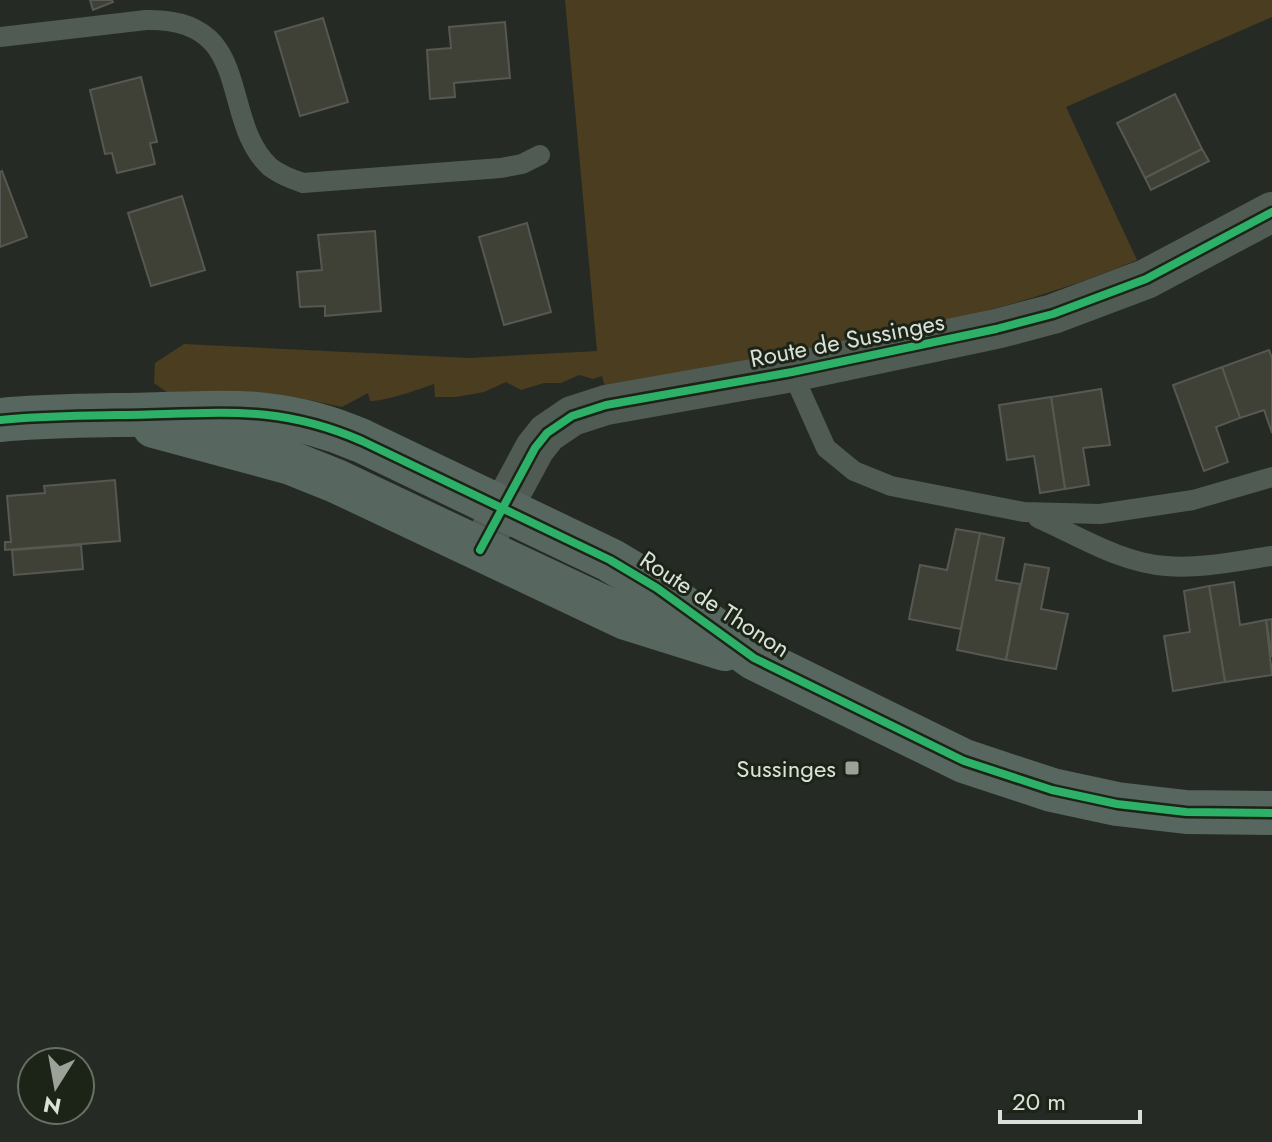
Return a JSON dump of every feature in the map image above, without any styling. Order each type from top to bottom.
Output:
[{"type":"main road","name":"Route de Thonon","points":[[0,420],[65,414],[115,416],[222,411],[290,417],[340,431],[635,574],[754,658],[934,748],[1032,784],[1082,797],[1148,809],[1221,814],[1272,813]]},
{"type":"main road","name":"Route de Thonon","points":[[115,416],[291,463],[336,481],[626,618],[754,658]]},
{"type":"street","name":"Route de Sussinges","points":[[480,550],[535,448],[547,433],[572,416],[606,405],[792,372],[996,329],[1067,310],[1146,279],[1272,212]]},
{"type":"lane","points":[[0,37],[146,20],[183,24],[212,43],[223,58],[258,153],[278,172],[303,183],[501,168],[522,164],[540,155]]},
{"type":"lane","points":[[792,372],[826,448],[854,471],[891,486],[1024,512],[1100,514],[1193,500],[1272,477]]},
{"type":"lane","points":[[1024,512],[1144,563],[1189,567],[1272,556]]},
{"type":"shaded area","points":[[565,0],[1272,0],[1272,17],[1066,107],[1137,260],[1074,284],[1009,305],[875,337],[605,387],[602,376],[593,379],[579,375],[561,383],[544,383],[521,390],[506,382],[484,392],[435,397],[434,384],[377,401],[370,401],[368,393],[342,407],[295,397],[248,393],[172,396],[154,383],[155,363],[184,344],[469,358],[597,351]]},
{"type":"building","points":[[90,0],[112,0],[113,2],[93,10]]},
{"type":"building","points":[[323,18],[348,102],[300,116],[275,32]]},
{"type":"building","points":[[505,22],[510,78],[454,83],[455,97],[430,99],[427,50],[451,48],[449,27]]},
{"type":"building","points":[[141,77],[157,142],[150,143],[155,164],[117,173],[112,153],[105,154],[90,90]]},
{"type":"building","points":[[1175,94],[1202,149],[1145,178],[1117,123]]},
{"type":"building","points":[[1202,149],[1209,161],[1151,190],[1145,178]]},
{"type":"building","points":[[0,172],[27,237],[0,247]]},
{"type":"building","points":[[182,196],[205,270],[151,286],[128,213]]},
{"type":"building","points":[[527,223],[551,312],[504,325],[479,237]]},
{"type":"building","points":[[375,231],[381,311],[325,316],[325,306],[300,307],[297,272],[322,270],[318,235]]},
{"type":"building","points":[[1269,350],[1272,358],[1272,433],[1264,410],[1240,418],[1222,367]]},
{"type":"building","points":[[1222,367],[1240,418],[1216,427],[1228,462],[1204,471],[1173,385]]},
{"type":"building","points":[[1101,389],[1110,445],[1083,448],[1089,485],[1065,489],[1051,397]]},
{"type":"building","points":[[1051,397],[1065,489],[1040,493],[1034,456],[1007,460],[999,405]]},
{"type":"building","points":[[115,480],[120,541],[5,550],[5,542],[11,542],[7,496],[45,493],[44,486]]},
{"type":"building","points":[[956,529],[980,533],[961,629],[909,619],[920,565],[947,570]]},
{"type":"building","points":[[980,533],[1004,538],[996,580],[1020,584],[1006,660],[957,650]]},
{"type":"building","points":[[81,545],[83,569],[14,575],[12,550]]},
{"type":"building","points":[[1025,564],[1049,568],[1041,609],[1068,614],[1056,669],[1006,660]]},
{"type":"building","points":[[1234,582],[1240,625],[1266,620],[1272,675],[1225,682],[1209,586]]},
{"type":"building","points":[[1209,586],[1225,682],[1173,691],[1164,636],[1190,632],[1184,591]]},
{"type":"building","points":[[1272,619],[1272,657],[1266,620]]},
{"type":"cycle path","points":[[480,550],[535,448],[547,433],[572,416],[606,405],[792,372],[1053,314],[1146,279],[1272,212]]},
{"type":"cycle path","points":[[0,420],[240,413],[269,415],[329,428],[610,560],[657,588],[754,658],[964,761],[1052,790],[1117,804],[1186,812],[1272,813]]},
{"type":"place","name":"Sussinges","points":[[852,768]]}]
